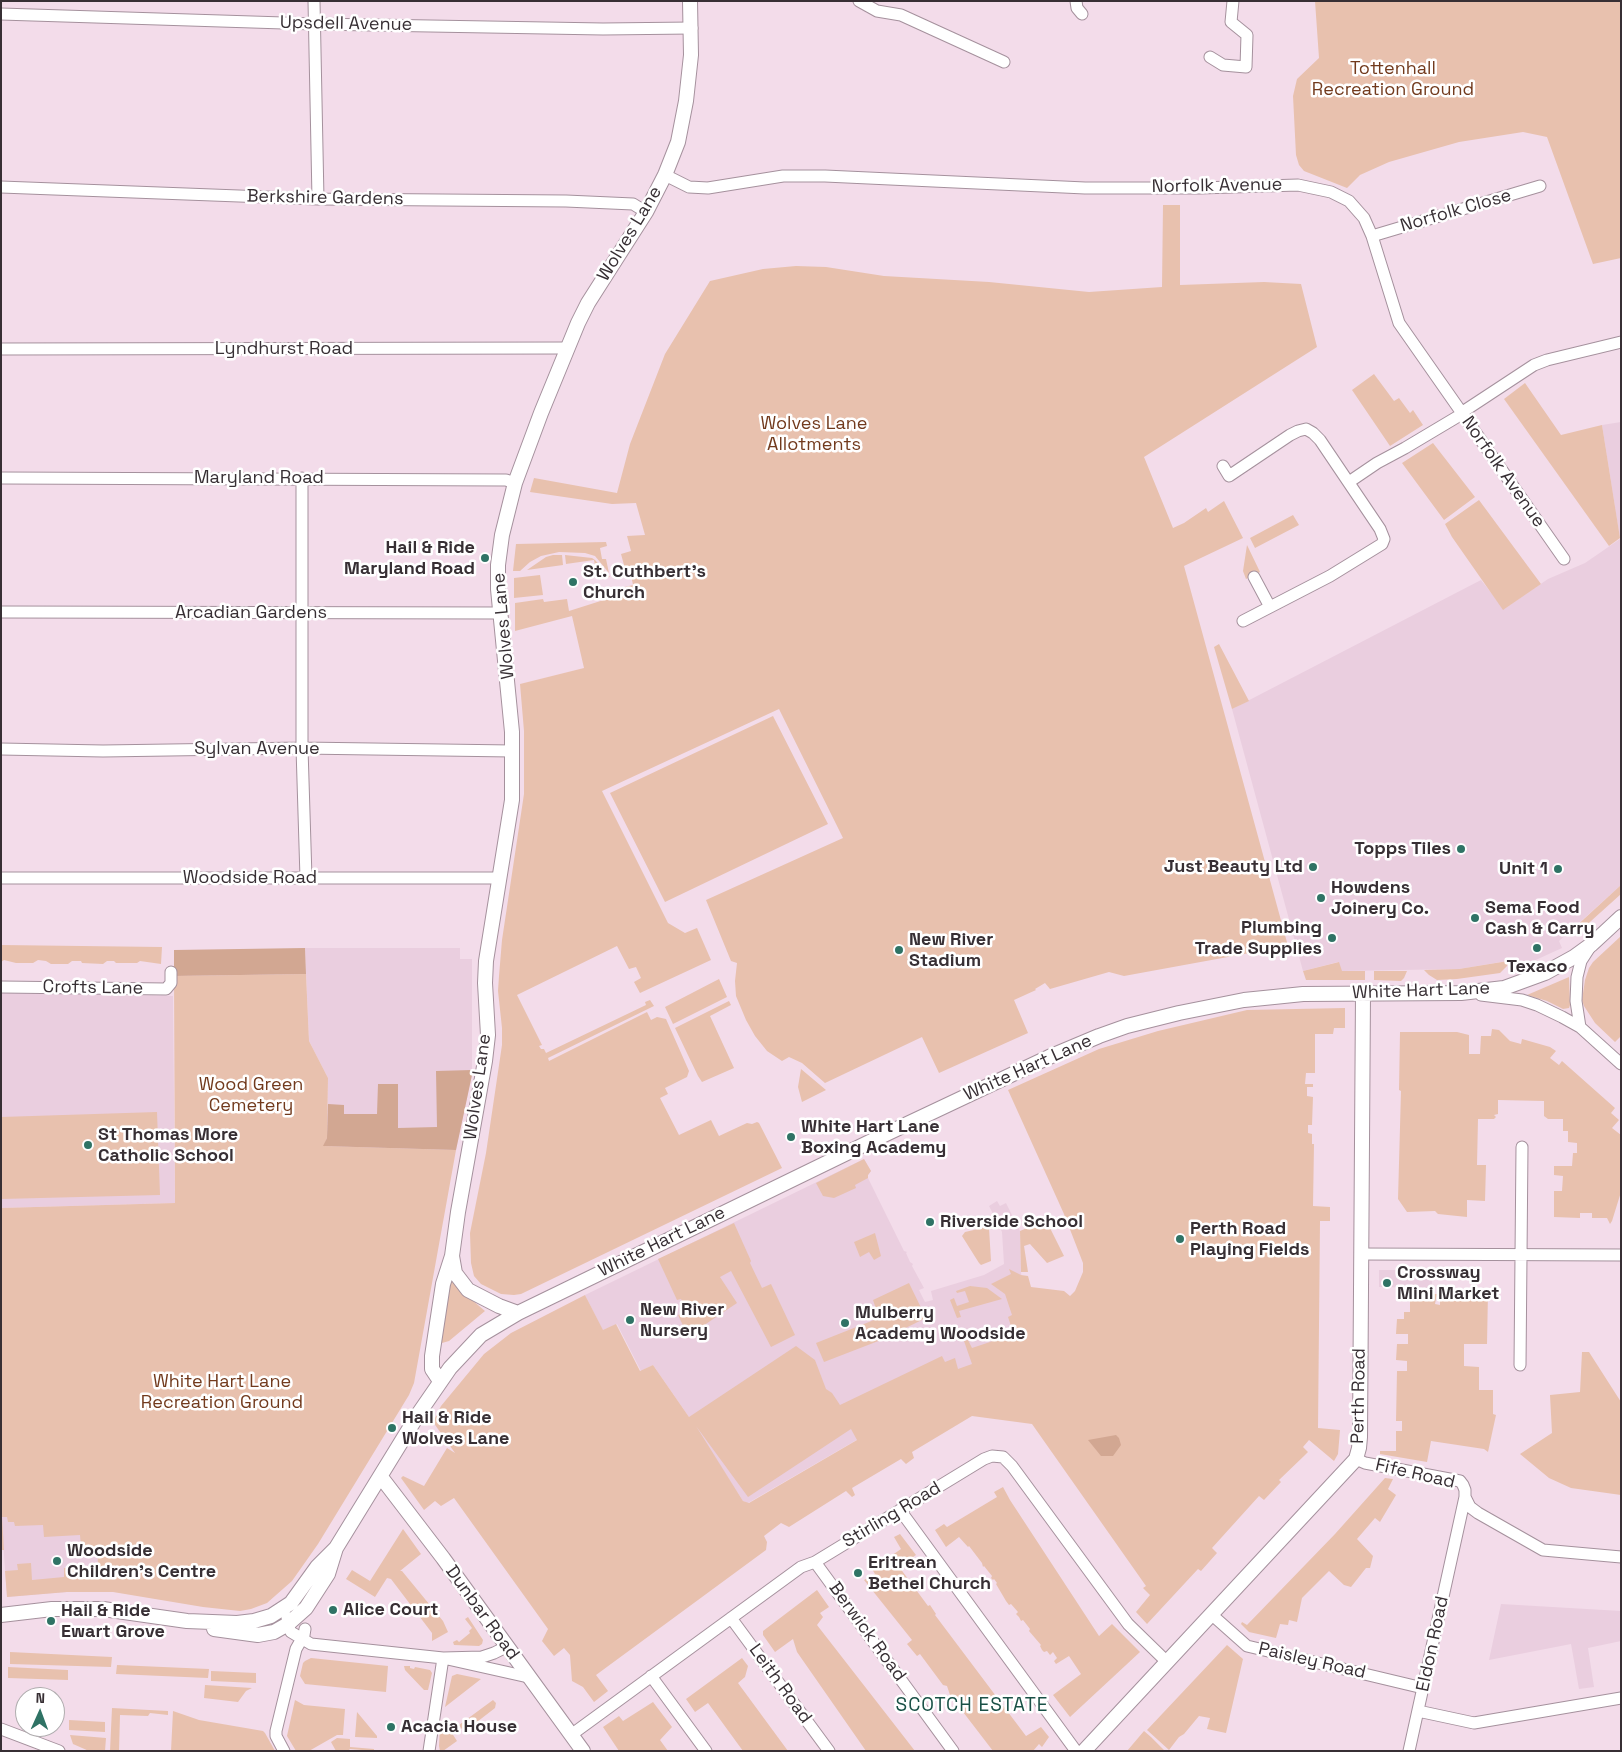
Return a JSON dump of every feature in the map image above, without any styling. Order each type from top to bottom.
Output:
[{"type":"street","points":[[314,1],[318,199]]},
{"type":"street","name":"Wolves Lane","points":[[440,1381],[431,1365],[443,1284],[452,1256],[485,1061],[488,1035],[484,982],[486,961],[512,800],[512,751],[508,686],[498,576],[500,551],[515,483],[567,348],[588,303],[646,212],[665,175],[678,142],[686,101],[692,28],[690,1]]},
{"type":"street","points":[[859,1],[877,11],[901,15],[1004,62]]},
{"type":"street","points":[[1076,1],[1077,8],[1082,14]]},
{"type":"street","points":[[1210,57],[1223,66],[1246,67],[1247,35],[1231,22],[1233,1]]},
{"type":"street","name":"Upsdell Avenue","points":[[1,14],[315,24],[603,29],[692,28]]},
{"type":"street","name":"Norfolk Avenue","points":[[665,175],[688,187],[708,188],[783,176],[825,176],[1084,188],[1200,188],[1298,185],[1331,192],[1349,201],[1364,218],[1372,236],[1399,322],[1564,559]]},
{"type":"street","name":"Norfolk Close","points":[[1372,236],[1540,186]]},
{"type":"street","name":"Berkshire Gardens","points":[[1,187],[318,199],[566,201],[633,204],[646,212]]},
{"type":"street","points":[[1349,482],[1461,413],[1534,365],[1547,360],[1621,342]]},
{"type":"street","name":"Lyndhurst Road","points":[[1,349],[567,348]]},
{"type":"street","points":[[1223,466],[1229,476],[1290,435],[1306,429],[1320,440],[1384,534],[1382,544],[1330,576],[1243,621]]},
{"type":"street","name":"Maryland Road","points":[[1,478],[302,478],[506,480],[515,483]]},
{"type":"street","points":[[302,478],[302,748],[306,878]]},
{"type":"street","points":[[1254,577],[1270,607]]},
{"type":"street","name":"Arcadian Gardens","points":[[1,612],[500,613]]},
{"type":"street","name":"Sylvan Avenue","points":[[1,749],[113,751],[302,748],[512,751]]},
{"type":"street","name":"Woodside Road","points":[[1,878],[499,878]]},
{"type":"street","name":"White Hart Lane","points":[[1,1615],[52,1610],[103,1609],[187,1621],[245,1622],[271,1616],[291,1603],[317,1567],[336,1548],[440,1381],[460,1355],[481,1335],[518,1313],[886,1134],[1048,1057],[1099,1036],[1155,1018],[1244,1000],[1303,994],[1461,994],[1494,990],[1525,981],[1563,964],[1592,944],[1621,917]]},
{"type":"street","points":[[1580,1027],[1576,1001],[1577,977],[1582,961],[1592,944]]},
{"type":"street","name":"Crofts Lane","points":[[1,987],[166,989],[171,983],[171,972]]},
{"type":"street","name":"Perth Road","points":[[1084,1751],[1356,1459],[1360,1437],[1364,994]]},
{"type":"street","points":[[1461,994],[1522,1000],[1537,1005],[1580,1027],[1621,1064]]},
{"type":"street","points":[[1520,1365],[1522,1147]]},
{"type":"street","points":[[1361,1254],[1621,1255]]},
{"type":"street","name":"Wolves Lane","points":[[452,1256],[455,1274],[468,1290],[518,1313]]},
{"type":"street","name":"Stirling Road","points":[[571,1735],[801,1567],[815,1562],[984,1459],[992,1456],[1003,1457],[1012,1466],[1128,1624],[1167,1662]]},
{"type":"street","name":"Fife Road","points":[[1356,1459],[1365,1463],[1460,1481],[1463,1484],[1465,1498]]},
{"type":"street","name":"Dunbar Road","points":[[381,1477],[443,1558],[583,1751]]},
{"type":"street","points":[[1465,1498],[1470,1507],[1543,1550],[1621,1557]]},
{"type":"street","name":"Eldon Road","points":[[1409,1751],[1465,1498]]},
{"type":"street","points":[[900,1510],[1076,1751]]},
{"type":"street","name":"Eldon Road","points":[[1456,1537],[1467,1520],[1478,1518],[1491,1521]]},
{"type":"street","name":"White Hart Lane","points":[[187,1621],[223,1632],[244,1635],[296,1631],[306,1608],[328,1574],[336,1548]]},
{"type":"street","name":"Berwick Road","points":[[815,1562],[954,1751]]},
{"type":"street","points":[[284,1751],[276,1736],[276,1731],[296,1649],[296,1631],[288,1613],[291,1603]]},
{"type":"street","name":"Paisley Road","points":[[1211,1614],[1248,1646],[1423,1688]]},
{"type":"street","name":"Leith Road","points":[[731,1618],[829,1751]]},
{"type":"street","points":[[296,1631],[312,1644],[443,1658],[528,1677]]},
{"type":"street","points":[[443,1658],[482,1657],[506,1647]]},
{"type":"street","points":[[429,1751],[443,1658]]},
{"type":"street","points":[[651,1676],[706,1751]]},
{"type":"street","points":[[1418,1712],[1474,1723],[1621,1698]]},
{"type":"street","points":[[1,1729],[59,1751]]},
{"type":"shaded area","points":[[1621,422],[1621,885],[1559,941],[1562,948],[1516,969],[1514,962],[1508,964],[1507,961],[1459,969],[1341,971],[1338,962],[1303,971],[1232,709],[1481,580],[1504,609],[1548,579],[1585,563],[1620,539],[1602,425]]},
{"type":"shaded area","points":[[305,948],[460,948],[460,959],[472,959],[472,1075],[456,1150],[323,1146],[327,1138],[328,1078],[309,1041]]},
{"type":"shaded area","points":[[305,948],[306,974],[174,976],[174,950]]},
{"type":"shaded area","name":"St Thomas More Catholic School","points":[[1,993],[173,996],[175,1203],[1,1208]]},
{"type":"shaded area","points":[[472,1070],[456,1150],[323,1146],[327,1138],[328,1104],[344,1105],[344,1114],[377,1114],[378,1084],[398,1084],[398,1128],[437,1127],[436,1071]]},
{"type":"shaded area","name":"Mulberry Academy Woodside","points":[[864,1159],[871,1171],[868,1178],[924,1288],[919,1290],[925,1302],[933,1300],[931,1291],[984,1275],[1004,1264],[1002,1232],[989,1206],[997,1201],[1000,1206],[1006,1203],[1020,1231],[1021,1272],[1031,1356],[934,1395],[748,1503],[743,1501],[653,1365],[641,1371],[617,1324],[603,1331],[585,1295]]},
{"type":"shaded area","points":[[1379,1270],[1432,1270],[1432,1288],[1379,1287]]},
{"type":"shaded area","points":[[1116,1435],[1121,1445],[1113,1456],[1101,1456],[1088,1440]]},
{"type":"shaded area","name":"Woodside Children's Centre","points":[[113,1510],[109,1592],[67,1592],[7,1597],[1,1513]]},
{"type":"shaded area","points":[[1501,1604],[1621,1611],[1621,1641],[1588,1648],[1594,1687],[1579,1689],[1571,1644],[1489,1660]]},
{"type":"green space","name":"Tottenhall Recreation Ground","points":[[1315,1],[1621,1],[1621,258],[1593,264],[1547,137],[1523,132],[1459,142],[1389,162],[1360,175],[1347,188],[1304,171],[1299,165],[1296,155],[1293,96],[1297,79],[1319,58]]},
{"type":"green space","name":"Wolves Lane Allotments","points":[[1163,205],[1180,205],[1180,285],[1264,282],[1301,284],[1317,347],[1144,457],[1173,528],[1206,508],[1208,512],[1224,501],[1243,538],[1184,566],[1288,946],[1124,976],[1109,972],[1050,989],[1045,983],[1036,990],[1014,1000],[1028,1033],[939,1073],[922,1037],[825,1083],[802,1063],[789,1057],[782,1061],[767,1051],[755,1036],[736,996],[737,963],[731,961],[706,900],[843,838],[779,709],[602,791],[668,923],[685,933],[697,928],[711,960],[640,993],[634,982],[641,978],[636,967],[629,969],[617,946],[517,995],[542,1045],[539,1046],[546,1053],[646,1005],[645,1002],[650,1000],[654,1006],[548,1058],[549,1061],[647,1012],[651,1020],[657,1017],[666,1019],[689,1071],[687,1077],[665,1088],[668,1094],[660,1098],[679,1135],[711,1120],[719,1136],[747,1123],[757,1122],[782,1168],[521,1294],[501,1294],[481,1284],[474,1276],[471,1263],[470,1233],[486,1153],[502,1045],[498,991],[502,940],[524,794],[524,731],[520,684],[584,668],[572,616],[515,631],[515,603],[543,599],[544,602],[567,599],[569,611],[610,598],[609,591],[633,585],[631,575],[627,576],[621,554],[631,551],[627,536],[645,535],[636,503],[612,504],[530,492],[534,478],[617,493],[630,444],[665,354],[710,281],[763,269],[796,266],[826,267],[884,276],[989,282],[1089,292],[1162,287]]},
{"type":"green space","points":[[1374,374],[1394,401],[1399,398],[1410,413],[1413,410],[1423,425],[1390,446],[1352,390]]},
{"type":"green space","points":[[1525,383],[1561,435],[1602,425],[1620,538],[1609,546],[1504,399]]},
{"type":"green space","points":[[1433,443],[1475,497],[1444,520],[1402,463]]},
{"type":"green space","points":[[1479,500],[1541,584],[1503,610],[1445,524]]},
{"type":"green space","points":[[1293,515],[1299,525],[1255,548],[1250,538]]},
{"type":"green space","points":[[606,542],[607,546],[600,548],[602,559],[606,559],[609,573],[595,556],[585,553],[559,552],[541,556],[530,562],[520,571],[513,571],[516,544]]},
{"type":"green space","points":[[1247,545],[1260,572],[1246,579],[1243,571]]},
{"type":"green space","points":[[562,555],[563,565],[527,570],[546,557]]},
{"type":"green space","points":[[565,555],[592,558],[595,560],[610,577],[597,576],[594,560],[566,564]]},
{"type":"green space","points":[[540,575],[543,595],[514,598],[514,578]]},
{"type":"green space","points":[[1219,644],[1249,701],[1232,709],[1214,647]]},
{"type":"green space","points":[[773,716],[828,824],[665,902],[610,793]]},
{"type":"green space","points":[[1621,885],[1621,894],[1581,930],[1576,932],[1573,929]]},
{"type":"green space","points":[[1621,936],[1621,1036],[1615,1042],[1595,1023],[1582,1000],[1589,968]]},
{"type":"green space","points":[[1,945],[162,947],[161,964],[140,961],[137,963],[116,963],[114,961],[107,961],[103,964],[72,961],[68,964],[51,964],[38,960],[33,963],[16,963],[4,960],[1,962]]},
{"type":"green space","points":[[1508,961],[1507,966],[1500,973],[1457,979],[1437,980],[1424,970],[1459,969]]},
{"type":"green space","points":[[1339,962],[1342,971],[1365,971],[1365,980],[1306,980],[1303,971]]},
{"type":"green space","points":[[1374,971],[1407,971],[1401,981],[1374,980]]},
{"type":"green space","name":"White Hart Lane Recreation Ground","points":[[306,974],[309,1041],[328,1078],[327,1138],[324,1146],[456,1150],[414,1383],[409,1395],[318,1544],[292,1581],[267,1603],[240,1611],[203,1607],[113,1592],[67,1592],[7,1597],[5,1571],[18,1570],[17,1564],[31,1563],[32,1580],[64,1577],[64,1568],[94,1566],[94,1563],[98,1563],[97,1549],[94,1549],[93,1546],[81,1546],[80,1535],[44,1537],[43,1525],[15,1526],[14,1522],[8,1522],[7,1517],[2,1517],[4,1550],[1,1550],[1,1208],[175,1203],[174,976]]},
{"type":"green space","points":[[1569,977],[1569,1008],[1563,1009],[1547,1001],[1527,995]]},
{"type":"green space","points":[[719,979],[727,997],[673,1024],[665,1007]]},
{"type":"green space","points":[[729,1001],[731,1005],[710,1016],[734,1068],[702,1082],[675,1028]]},
{"type":"green space","points":[[1345,1008],[1345,1028],[1334,1028],[1333,1034],[1315,1034],[1315,1073],[1306,1073],[1305,1084],[1313,1084],[1313,1087],[1307,1087],[1307,1096],[1313,1097],[1312,1125],[1308,1125],[1308,1133],[1312,1134],[1312,1144],[1314,1144],[1313,1206],[1330,1207],[1330,1221],[1320,1221],[1318,1428],[1340,1430],[1338,1454],[1334,1461],[1309,1440],[1303,1447],[1308,1452],[1279,1480],[1281,1482],[1264,1500],[1259,1496],[1212,1548],[1217,1553],[1201,1571],[1198,1569],[1147,1624],[1136,1612],[1150,1595],[1143,1588],[1146,1586],[1032,1424],[972,1416],[912,1452],[914,1458],[906,1464],[901,1459],[852,1488],[855,1495],[852,1497],[846,1491],[789,1527],[781,1523],[764,1536],[767,1542],[766,1550],[596,1675],[608,1691],[594,1702],[583,1687],[572,1681],[570,1655],[564,1648],[554,1656],[542,1641],[548,1629],[454,1498],[441,1506],[435,1501],[424,1510],[401,1478],[403,1476],[424,1486],[447,1448],[455,1453],[433,1422],[441,1406],[484,1354],[511,1333],[585,1295],[603,1330],[616,1324],[640,1371],[653,1365],[689,1417],[796,1346],[815,1360],[826,1389],[832,1393],[840,1405],[942,1356],[945,1362],[955,1358],[958,1369],[972,1364],[964,1341],[968,1340],[972,1348],[996,1340],[995,1335],[1012,1329],[1008,1317],[1012,1315],[1005,1294],[991,1284],[1011,1274],[1009,1269],[1028,1276],[1031,1287],[1064,1291],[1070,1296],[1075,1291],[1083,1272],[1083,1263],[1064,1214],[1008,1090],[1099,1049],[1158,1031],[1247,1010]],"holes":[[[696,1426],[748,1497],[851,1429],[857,1440],[749,1503],[743,1501]]]},
{"type":"green space","points":[[1492,1029],[1499,1030],[1510,1041],[1521,1044],[1522,1039],[1550,1047],[1556,1051],[1550,1058],[1559,1065],[1562,1061],[1615,1108],[1611,1113],[1619,1120],[1612,1128],[1621,1135],[1621,1192],[1610,1224],[1607,1218],[1592,1218],[1592,1213],[1580,1213],[1580,1218],[1554,1217],[1554,1191],[1562,1191],[1563,1176],[1554,1175],[1554,1166],[1572,1166],[1573,1153],[1577,1153],[1577,1143],[1568,1142],[1568,1131],[1563,1131],[1563,1119],[1548,1119],[1544,1116],[1544,1101],[1498,1100],[1498,1114],[1494,1115],[1496,1117],[1494,1119],[1478,1119],[1477,1165],[1486,1165],[1485,1201],[1467,1200],[1467,1217],[1438,1214],[1435,1211],[1407,1212],[1398,1199],[1401,1091],[1399,1090],[1400,1032],[1457,1032],[1469,1035],[1469,1054],[1480,1054],[1481,1036],[1491,1036]]},
{"type":"green space","points":[[801,1069],[826,1090],[802,1102],[798,1087]]},
{"type":"green space","points":[[157,1112],[160,1195],[1,1199],[1,1117]]},
{"type":"green space","points":[[864,1159],[871,1171],[868,1178],[855,1185],[856,1188],[834,1198],[823,1196],[816,1183]]},
{"type":"green space","points":[[1046,1220],[1064,1256],[1047,1263],[1030,1244],[1024,1246],[1028,1272],[1021,1272],[1020,1231]]},
{"type":"green space","points":[[734,1223],[762,1288],[771,1284],[795,1335],[771,1347],[731,1271],[720,1277],[737,1303],[688,1336],[678,1315],[687,1311],[681,1299],[677,1300],[658,1259]]},
{"type":"green space","points":[[989,1228],[991,1261],[981,1265],[962,1236],[965,1232]]},
{"type":"green space","points":[[875,1233],[881,1256],[874,1260],[869,1252],[860,1257],[854,1242]]},
{"type":"green space","points":[[456,1282],[485,1311],[449,1341],[442,1343],[440,1340],[449,1283]]},
{"type":"green space","points":[[909,1283],[926,1318],[881,1340],[824,1362],[816,1343],[879,1318],[873,1300]]},
{"type":"green space","points":[[970,1286],[987,1288],[1002,1299],[959,1311],[961,1317],[957,1318],[950,1300],[954,1298],[957,1306],[969,1302],[965,1291],[957,1293],[956,1291]]},
{"type":"green space","points":[[1457,1290],[1487,1290],[1488,1292],[1487,1344],[1464,1344],[1464,1366],[1479,1367],[1479,1390],[1493,1390],[1493,1414],[1496,1415],[1488,1452],[1484,1449],[1431,1441],[1427,1462],[1380,1454],[1380,1451],[1396,1451],[1396,1431],[1402,1431],[1402,1421],[1396,1421],[1397,1371],[1407,1371],[1407,1361],[1396,1360],[1397,1344],[1408,1344],[1408,1334],[1396,1334],[1397,1319],[1404,1319],[1404,1312],[1410,1312],[1410,1294],[1437,1294],[1435,1304],[1440,1305],[1440,1301],[1445,1301],[1445,1295],[1456,1295]]},
{"type":"green space","points":[[1582,1352],[1589,1352],[1621,1402],[1621,1495],[1571,1488],[1549,1478],[1520,1454],[1552,1433],[1550,1395],[1580,1392]]},
{"type":"green space","points":[[1385,1478],[1393,1479],[1388,1489],[1396,1495],[1380,1522],[1375,1518],[1357,1539],[1373,1556],[1370,1568],[1366,1568],[1351,1587],[1344,1585],[1329,1571],[1302,1598],[1297,1622],[1289,1620],[1288,1625],[1280,1624],[1276,1638],[1249,1632],[1241,1624],[1242,1622],[1247,1625],[1335,1534]]},
{"type":"green space","points":[[1003,1487],[1099,1636],[1112,1624],[1140,1652],[1070,1717],[1053,1695],[1081,1674],[1069,1656],[1056,1664],[1054,1661],[1057,1658],[1053,1652],[1050,1655],[1047,1651],[1044,1652],[1042,1650],[1041,1645],[1029,1631],[1030,1629],[1016,1614],[1018,1612],[1006,1601],[997,1583],[991,1578],[992,1576],[983,1567],[969,1546],[959,1537],[946,1547],[935,1530],[944,1524],[947,1527],[997,1497],[994,1492]]},
{"type":"green space","points":[[403,1529],[421,1554],[400,1571],[402,1571],[443,1621],[448,1632],[432,1641],[432,1633],[391,1579],[387,1578],[375,1597],[346,1579],[352,1570],[370,1581]]},
{"type":"green space","points":[[900,1534],[916,1555],[900,1568],[928,1606],[930,1605],[935,1615],[1026,1736],[1041,1727],[1049,1737],[1042,1747],[1039,1744],[1033,1751],[993,1751],[950,1695],[947,1686],[943,1685],[920,1654],[917,1656],[907,1644],[912,1640],[864,1580],[875,1574],[872,1569],[901,1549],[894,1537]]},
{"type":"green space","points":[[817,1590],[829,1607],[820,1613],[823,1617],[817,1625],[915,1751],[866,1751],[797,1652],[793,1639],[775,1652],[763,1635],[763,1631]]},
{"type":"green space","points":[[468,1617],[483,1640],[482,1644],[479,1646],[454,1645],[453,1642],[457,1640],[459,1642],[470,1633],[469,1631],[472,1628],[465,1619]]},
{"type":"green space","points":[[1227,1645],[1243,1659],[1226,1733],[1207,1729],[1210,1718],[1199,1716],[1169,1750],[1147,1730]]},
{"type":"green space","points":[[10,1652],[112,1657],[111,1667],[10,1664]]},
{"type":"green space","points":[[311,1658],[388,1666],[386,1692],[305,1684],[300,1676],[303,1663]]},
{"type":"green space","points":[[742,1658],[748,1666],[745,1677],[738,1683],[788,1751],[743,1751],[708,1703],[695,1712],[686,1699]]},
{"type":"green space","points":[[117,1665],[209,1669],[208,1678],[116,1674]]},
{"type":"green space","points":[[404,1666],[430,1670],[432,1673],[428,1690],[424,1690],[405,1670]]},
{"type":"green space","points":[[8,1667],[68,1670],[68,1680],[8,1678]]},
{"type":"green space","points":[[211,1671],[256,1673],[256,1683],[211,1681]]},
{"type":"green space","points":[[457,1674],[481,1679],[445,1707],[452,1676]]},
{"type":"green space","points":[[205,1685],[252,1688],[246,1691],[238,1702],[204,1698]]},
{"type":"green space","points":[[295,1700],[304,1705],[345,1709],[343,1735],[337,1735],[309,1751],[296,1751],[287,1736]]},
{"type":"green space","points":[[493,1700],[496,1703],[495,1708],[464,1732],[459,1725]]},
{"type":"green space","points":[[653,1702],[672,1727],[660,1740],[668,1751],[619,1751],[603,1727],[619,1716],[623,1721]]},
{"type":"green space","points":[[112,1708],[168,1711],[168,1715],[150,1713],[148,1716],[120,1715],[119,1751],[110,1751]]},
{"type":"green space","points":[[173,1711],[199,1720],[263,1731],[275,1751],[171,1751]]},
{"type":"green space","points":[[357,1712],[377,1736],[377,1738],[355,1737]]},
{"type":"green space","points":[[69,1720],[105,1722],[105,1732],[69,1730]]},
{"type":"green space","points":[[440,1726],[448,1727],[457,1741],[443,1751],[440,1751],[439,1746]]},
{"type":"green space","points":[[1144,1731],[1151,1737],[1165,1751],[1127,1751]]},
{"type":"green space","points":[[70,1735],[106,1738],[105,1751],[89,1751],[73,1744]]},
{"type":"green space","points":[[337,1738],[350,1739],[350,1747],[374,1749],[374,1751],[350,1749],[348,1751],[336,1751],[331,1742]]},
{"type":"place","name":"Hail & Ride Maryland Road","points":[[485,558]]},
{"type":"place","name":"St. Cuthbert's Church","points":[[573,582]]},
{"type":"place","name":"Topps Tiles","points":[[1461,849]]},
{"type":"place","name":"Just Beauty Ltd","points":[[1313,867]]},
{"type":"place","name":"Unit 1","points":[[1558,869]]},
{"type":"place","name":"Howdens Joinery Co.","points":[[1321,898]]},
{"type":"place","name":"Sema Food Cash & Carry","points":[[1475,918]]},
{"type":"place","name":"Plumbing Trade Supplies","points":[[1332,938]]},
{"type":"place","name":"Texaco","points":[[1537,948]]},
{"type":"place","name":"New River Stadium","points":[[899,950]]},
{"type":"place","name":"White Hart Lane Boxing Academy","points":[[791,1137]]},
{"type":"place","name":"St Thomas More Catholic School","points":[[88,1145]]},
{"type":"place","name":"Riverside School","points":[[930,1222]]},
{"type":"place","name":"Perth Road Playing Fields","points":[[1180,1239]]},
{"type":"place","name":"Crossway Mini Market","points":[[1387,1283]]},
{"type":"place","name":"New River Nursery","points":[[630,1320]]},
{"type":"place","name":"Mulberry Academy Woodside","points":[[845,1323]]},
{"type":"place","name":"Hail & Ride Wolves Lane","points":[[392,1428]]},
{"type":"place","name":"Woodside Children's Centre","points":[[57,1561]]},
{"type":"place","name":"Eritrean Bethel Church","points":[[858,1573]]},
{"type":"place","name":"Alice Court","points":[[333,1610]]},
{"type":"place","name":"Hail & Ride Ewart Grove","points":[[51,1621]]},
{"type":"place","name":"Acacia House","points":[[391,1727]]},
{"type":"district","name":"SCOTCH ESTATE","points":[[972,1706]]},
{"type":"park label","name":"Wood Green Cemetery","points":[[251,1095]]}]
